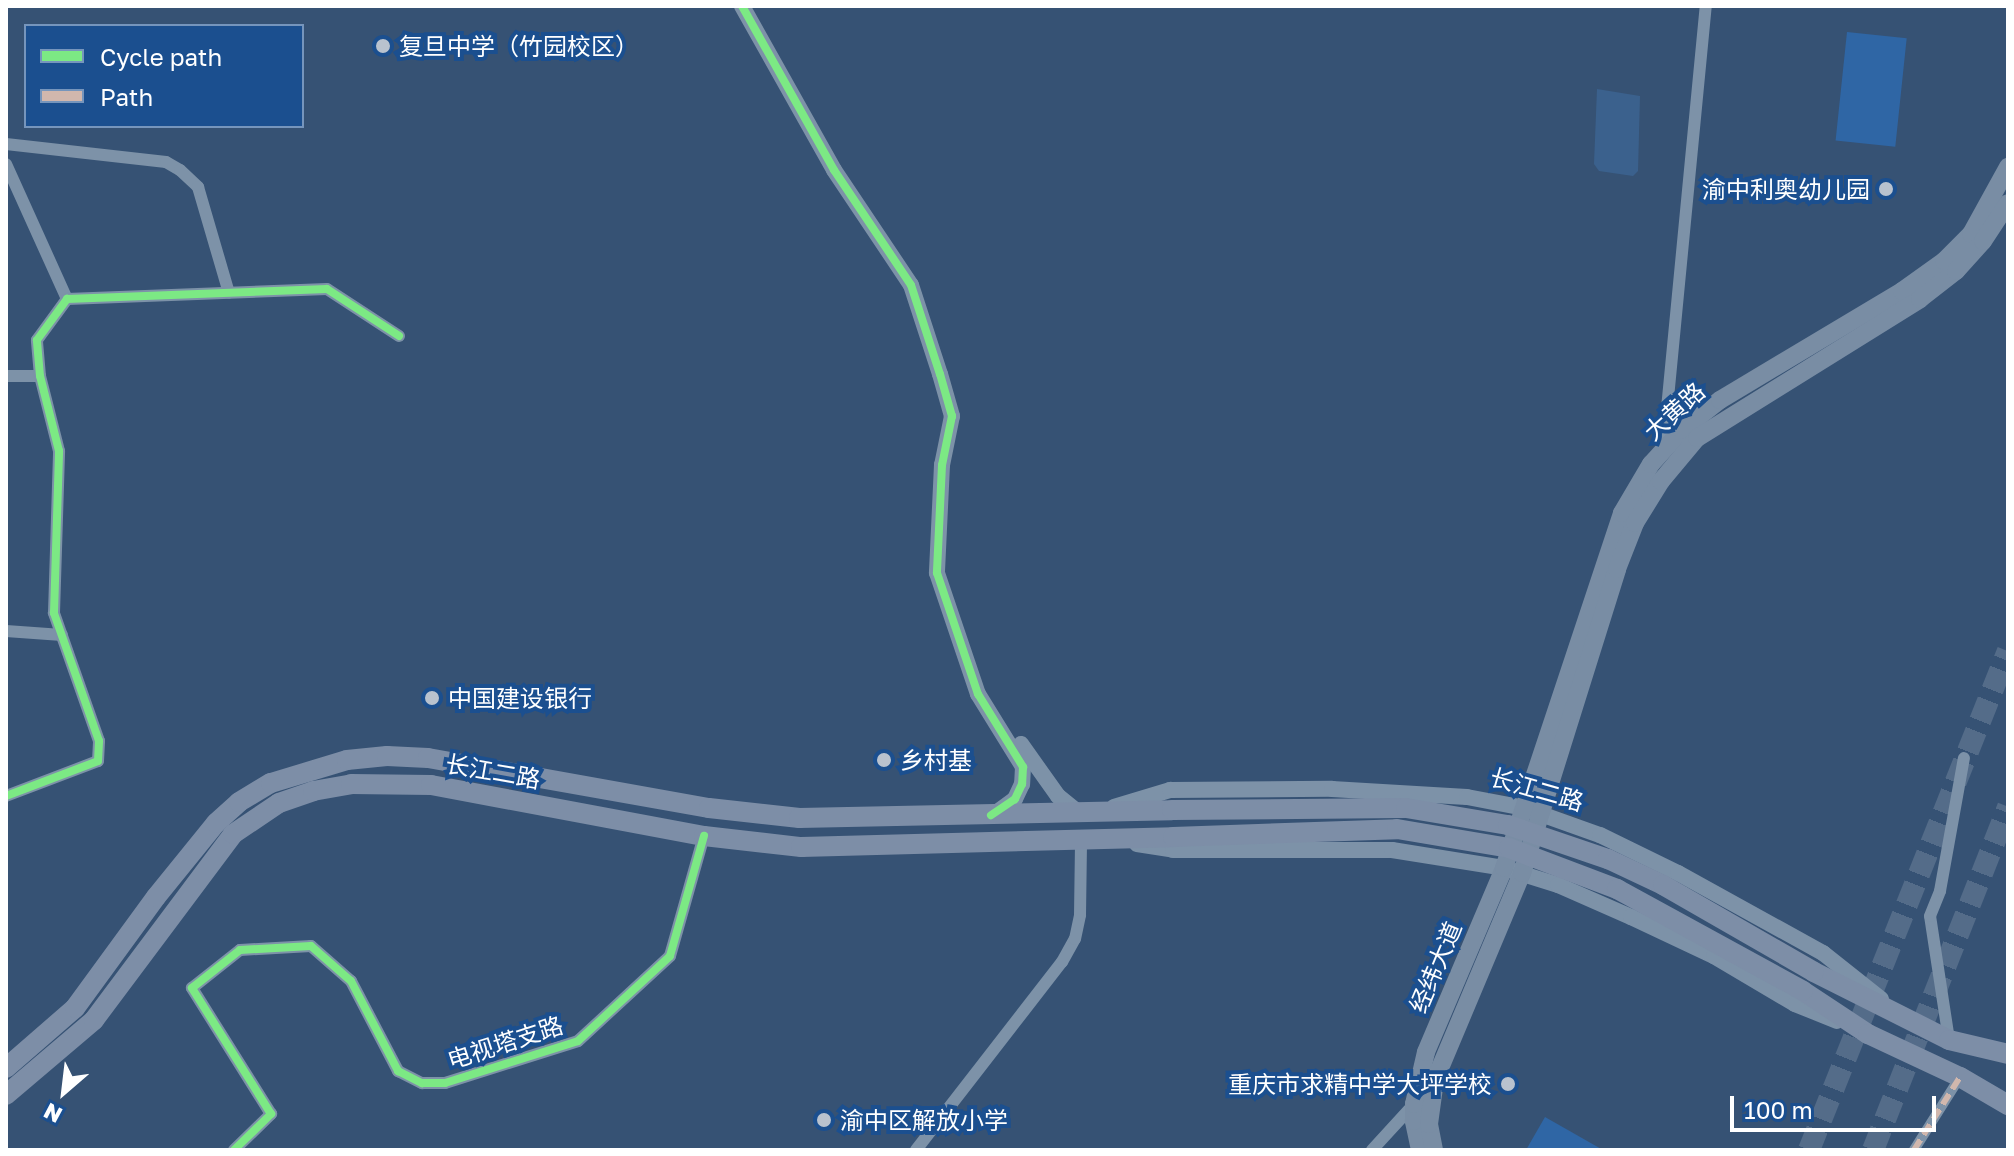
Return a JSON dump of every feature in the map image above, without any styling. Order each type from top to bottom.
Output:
[{"type":"main road","name":"大黄路","points":[[1669,458],[1682,430],[1720,400],[1902,291],[1944,261],[1971,234],[2007,170]]},
{"type":"main road","name":"大黄路","points":[[1532,811],[1617,525],[1651,464],[1669,458],[1734,412],[1920,299],[1956,271],[1983,241],[2008,203]]},
{"type":"main road","name":"长江二路","points":[[6,1068],[75,1008],[156,897],[216,823],[239,802],[271,783],[308,769],[347,760],[387,756],[428,758],[751,814],[850,819],[1172,810],[1406,808],[1508,825],[1608,859],[1663,885],[1814,972],[1914,1024],[1949,1040],[2008,1054]]},
{"type":"main road","name":"长江二路","points":[[6,1095],[94,1020],[233,834],[279,803],[351,784],[431,785],[752,844],[847,848],[1397,829],[1509,848],[1617,889],[1803,991],[1868,1034],[1960,1077],[2008,1105]]},
{"type":"main road","name":"经纬大道","points":[[1434,1150],[1429,1124],[1435,1080],[1513,871],[1532,811]]},
{"type":"main road","name":"经纬大道","points":[[1420,1150],[1414,1104],[1426,1052],[1513,871]]},
{"type":"street","points":[[742,6],[834,170],[911,285],[952,416],[942,465],[937,573],[981,702],[1023,767],[1022,784],[1015,799],[991,815]]},
{"type":"street","points":[[1669,458],[1706,6]]},
{"type":"street","points":[[6,144],[166,162],[180,170],[198,187],[229,293]]},
{"type":"street","points":[[6,164],[67,299]]},
{"type":"street","points":[[67,299],[327,289],[399,336]]},
{"type":"street","points":[[6,796],[98,761],[99,741],[54,613],[59,451],[40,376],[37,340],[67,299]]},
{"type":"street","points":[[6,376],[40,376]]},
{"type":"street","points":[[6,631],[62,635]]},
{"type":"street","points":[[967,663],[1049,785],[1088,812]]},
{"type":"street","points":[[1949,1040],[1930,916],[1940,891],[1964,758]]},
{"type":"street","name":"长江二路","points":[[1088,812],[1170,790],[1385,790],[1467,797],[1532,811],[1600,835],[1678,873],[1823,953],[1914,1024]]},
{"type":"street","points":[[1444,856],[1461,854],[1481,835],[1481,818],[1467,797]]},
{"type":"street","name":"电视塔支路","points":[[234,1150],[271,1114],[192,988],[240,950],[311,946],[351,981],[398,1071],[422,1083],[445,1083],[578,1041],[670,956],[704,836]]},
{"type":"street","points":[[916,1150],[1062,962],[1075,939],[1090,839]]},
{"type":"street","name":"长江二路","points":[[1090,839],[1173,850],[1338,848],[1444,856],[1513,871],[1631,917],[1714,956],[1795,1004],[1868,1034]]},
{"type":"street","points":[[1914,1150],[1960,1077]]},
{"type":"street","points":[[1372,1150],[1435,1080]]},
{"type":"shaded area","points":[[1847,32],[1907,38],[1895,147],[1836,140]]},
{"type":"shaded area","points":[[1597,89],[1640,96],[1638,171],[1633,176],[1599,171],[1594,164]]},
{"type":"shaded area","points":[[1545,1117],[1603,1150],[1526,1150]]},
{"type":"tunnel","points":[[1809,1150],[2008,651]]},
{"type":"tunnel","points":[[1873,1150],[2008,807]]},
{"type":"marked path","points":[[1914,1150],[1960,1077]]},
{"type":"cycle path","points":[[742,6],[834,170],[911,285],[940,374],[952,416],[942,465],[937,573],[978,694],[1023,767],[1022,784],[1015,799],[991,815]]},
{"type":"cycle path","points":[[6,796],[98,761],[99,741],[54,613],[59,451],[40,376],[37,340],[67,299],[327,289],[399,336]]},
{"type":"cycle path","points":[[234,1150],[271,1114],[192,988],[240,950],[311,946],[351,981],[398,1071],[422,1083],[445,1083],[578,1041],[670,956],[704,836]]},
{"type":"place","name":"复旦中学（竹园校区）","points":[[383,46]]},
{"type":"place","name":"渝中利奥幼儿园","points":[[1886,189]]},
{"type":"place","name":"中国建设银行","points":[[432,698]]},
{"type":"place","name":"乡村基","points":[[884,760]]},
{"type":"place","name":"重庆市求精中学大坪学校","points":[[1508,1084]]},
{"type":"place","name":"渝中区解放小学","points":[[824,1120]]}]
